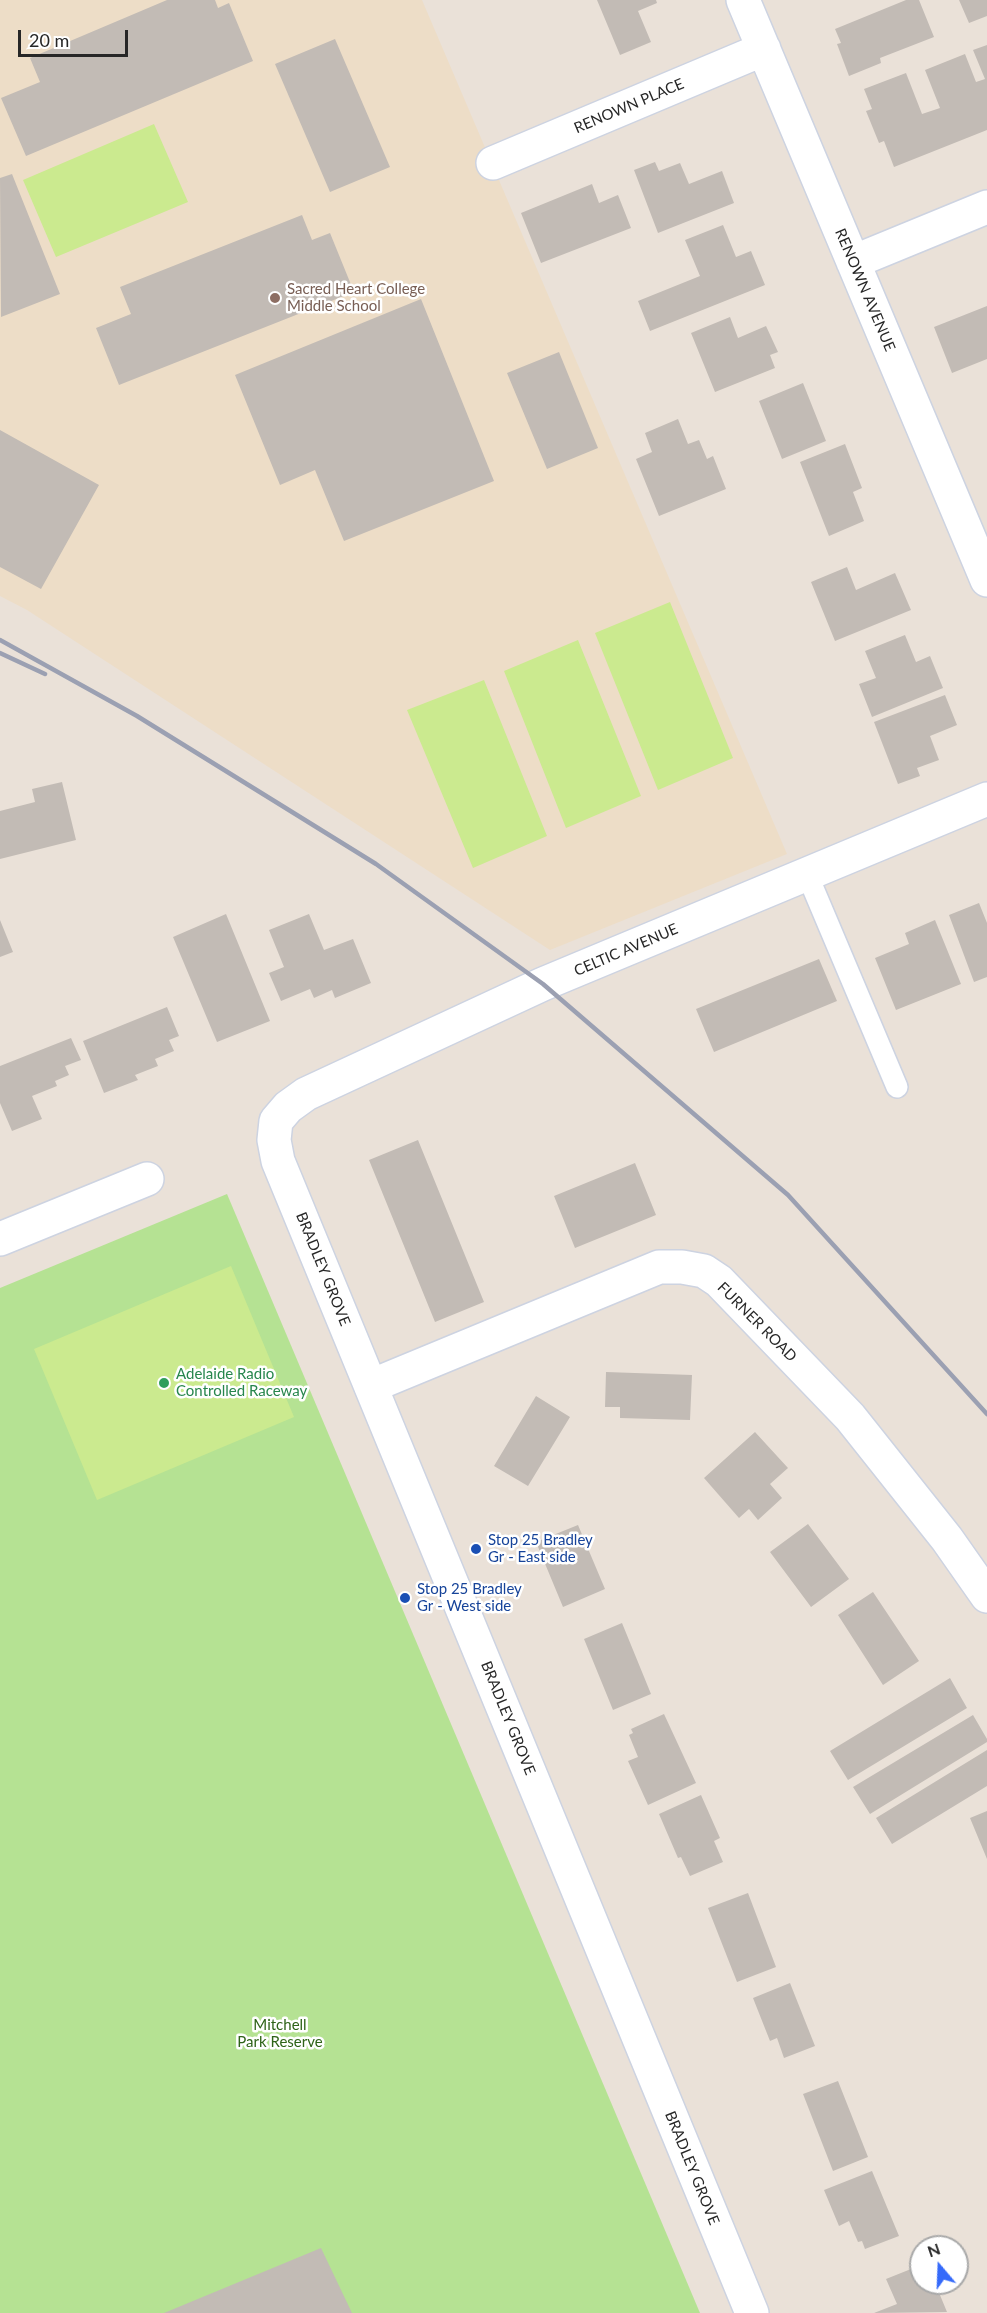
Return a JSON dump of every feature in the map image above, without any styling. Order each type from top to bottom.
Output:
[{"type":"street","name":"RENOWN AVENUE","points":[[743,0],[987,580]]},
{"type":"street","name":"RENOWN PLACE","points":[[493,163],[764,50]]},
{"type":"street","points":[[853,262],[987,207]]},
{"type":"street","name":"CELTIC AVENUE","points":[[276,1122],[288,1107],[306,1094],[543,984],[987,799]]},
{"type":"street","name":"BRADLEY GROVE","points":[[276,1122],[274,1140],[278,1161],[752,2313]]},
{"type":"street","points":[[0,1239],[147,1179]]},
{"type":"street","name":"FURNER ROAD","points":[[371,1386],[659,1267],[682,1267],[704,1271],[719,1281],[850,1417],[947,1539],[987,1596]]},
{"type":"lane","points":[[807,874],[897,1087]]},
{"type":"shaded area","name":"Sacred Heart College Middle School","points":[[0,0],[422,0],[787,854],[550,950],[27,610],[0,596]]},
{"type":"green space","points":[[154,124],[188,202],[56,257],[23,180]]},
{"type":"green space","points":[[670,602],[733,758],[658,790],[595,633]]},
{"type":"green space","points":[[578,640],[641,796],[566,828],[504,671]]},
{"type":"green space","points":[[484,680],[547,836],[473,868],[407,710]]},
{"type":"green space","name":"Mitchell Park Reserve","points":[[227,1194],[700,2313],[0,2313],[0,1288]]},
{"type":"green space","name":"Adelaide Radio Controlled Raceway","points":[[231,1266],[294,1417],[97,1500],[34,1349]]},
{"type":"building","points":[[167,0],[215,0],[218,8],[229,3],[253,61],[26,156],[1,98],[40,82],[30,58]]},
{"type":"building","points":[[597,0],[656,0],[657,3],[638,11],[651,42],[620,55]]},
{"type":"building","points":[[906,0],[919,0],[934,37],[880,58],[881,63],[849,76],[837,44],[841,43],[835,29]]},
{"type":"building","points":[[959,0],[987,0],[987,16],[969,23]]},
{"type":"building","points":[[335,39],[390,167],[330,192],[275,64]]},
{"type":"building","points":[[987,45],[987,130],[894,167],[884,141],[879,143],[866,111],[872,109],[864,89],[906,73],[922,114],[940,108],[925,70],[965,54],[976,82],[985,79],[973,50]]},
{"type":"building","points":[[655,162],[659,171],[680,163],[689,184],[722,171],[734,203],[658,233],[634,170]]},
{"type":"building","points":[[12,174],[60,294],[1,317],[0,178]]},
{"type":"building","points":[[592,184],[599,203],[618,195],[631,228],[541,263],[521,213]]},
{"type":"building","points":[[302,215],[312,240],[330,233],[354,292],[119,385],[96,328],[131,314],[120,287]]},
{"type":"building","points":[[723,225],[736,257],[751,251],[765,285],[650,331],[638,301],[700,276],[685,240]]},
{"type":"building","points":[[421,299],[494,481],[344,541],[315,470],[280,485],[235,375]]},
{"type":"building","points":[[987,306],[987,359],[952,373],[934,327]]},
{"type":"building","points":[[730,317],[738,338],[766,326],[778,352],[770,355],[775,368],[715,392],[691,333]]},
{"type":"building","points":[[559,352],[598,448],[547,469],[507,373]]},
{"type":"building","points":[[803,383],[826,441],[782,459],[759,401]]},
{"type":"building","points":[[678,419],[688,444],[699,440],[707,459],[713,456],[726,489],[659,516],[636,459],[652,452],[645,433]]},
{"type":"building","points":[[0,430],[99,485],[41,589],[0,567]]},
{"type":"building","points":[[845,444],[862,488],[853,492],[864,521],[829,536],[800,462]]},
{"type":"building","points":[[847,567],[856,590],[895,573],[911,610],[835,641],[811,582]]},
{"type":"building","points":[[905,635],[916,662],[930,656],[943,688],[872,717],[859,684],[876,678],[865,651]]},
{"type":"building","points":[[945,695],[957,725],[930,736],[939,760],[917,768],[920,776],[898,784],[874,722]]},
{"type":"building","points":[[62,782],[76,840],[0,859],[0,811],[35,802],[32,789]]},
{"type":"building","points":[[979,903],[987,923],[987,977],[974,982],[949,915]]},
{"type":"building","points":[[226,914],[270,1021],[217,1042],[173,937]]},
{"type":"building","points":[[309,914],[324,950],[353,939],[371,983],[335,998],[332,990],[314,998],[310,989],[281,1001],[269,973],[284,967],[269,930]]},
{"type":"building","points":[[0,920],[13,952],[0,957]]},
{"type":"building","points":[[935,920],[961,984],[896,1010],[875,958],[909,944],[905,933]]},
{"type":"building","points":[[819,959],[837,1001],[714,1052],[696,1009]]},
{"type":"building","points":[[167,1007],[179,1036],[169,1040],[174,1051],[155,1059],[158,1066],[135,1075],[138,1080],[104,1093],[83,1041]]},
{"type":"building","points":[[71,1038],[81,1060],[65,1066],[69,1075],[55,1081],[57,1086],[32,1096],[42,1119],[12,1131],[0,1103],[0,1066]]},
{"type":"building","points":[[418,1140],[484,1302],[435,1322],[369,1160]]},
{"type":"building","points":[[635,1163],[656,1215],[575,1248],[554,1196]]},
{"type":"building","points":[[606,1372],[692,1375],[690,1420],[620,1418],[620,1407],[605,1407]]},
{"type":"building","points":[[536,1396],[570,1417],[528,1486],[494,1466]]},
{"type":"building","points":[[755,1432],[788,1468],[770,1484],[782,1498],[758,1520],[749,1509],[739,1518],[704,1478]]},
{"type":"building","points":[[808,1524],[849,1579],[811,1607],[770,1552]]},
{"type":"building","points":[[578,1525],[605,1589],[563,1607],[536,1542]]},
{"type":"building","points":[[873,1592],[919,1661],[883,1685],[838,1615]]},
{"type":"building","points":[[622,1623],[651,1694],[613,1710],[584,1639]]},
{"type":"building","points":[[950,1678],[967,1708],[848,1780],[830,1751]]},
{"type":"building","points":[[664,1714],[696,1783],[648,1805],[628,1761],[638,1757],[629,1735],[633,1733],[631,1729]]},
{"type":"building","points":[[973,1715],[987,1742],[870,1814],[853,1787]]},
{"type":"building","points":[[987,1750],[987,1786],[892,1844],[876,1818]]},
{"type":"building","points":[[701,1795],[720,1838],[714,1841],[723,1862],[690,1876],[681,1857],[678,1858],[659,1814]]},
{"type":"building","points":[[987,1811],[987,1859],[970,1818]]},
{"type":"building","points":[[748,1893],[776,1967],[737,1982],[708,1908]]},
{"type":"building","points":[[790,1983],[815,2046],[784,2058],[777,2038],[770,2041],[753,1998]]},
{"type":"building","points":[[838,2081],[868,2157],[833,2171],[803,2094]]},
{"type":"building","points":[[872,2171],[899,2236],[865,2249],[862,2241],[858,2242],[849,2221],[839,2226],[824,2190]]},
{"type":"building","points":[[321,2248],[352,2313],[164,2313]]},
{"type":"building","points":[[909,2270],[909,2295],[940,2295],[947,2312],[874,2313],[897,2304],[886,2279]]},
{"type":"railway","points":[[0,640],[137,716],[376,864],[543,984],[788,1195],[987,1414]]},
{"type":"railway","points":[[0,653],[45,674]]},
{"type":"place","name":"Sacred Heart College Middle School","points":[[275,298]]},
{"type":"place","name":"Adelaide Radio Controlled Raceway","points":[[164,1383]]},
{"type":"place","name":"Stop 25 Bradley Gr - East side","points":[[476,1549]]},
{"type":"place","name":"Stop 25 Bradley Gr - West side","points":[[405,1598]]}]
